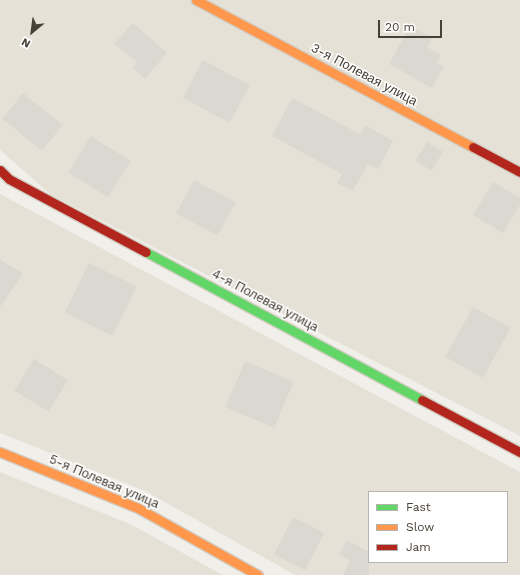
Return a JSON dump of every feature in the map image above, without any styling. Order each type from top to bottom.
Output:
[{"type":"street","name":"3-я Полевая улица","points":[[196,0],[520,172]]},
{"type":"street","name":"4-я Полевая улица","points":[[0,170],[16,182],[520,452]]},
{"type":"street","name":"5-я Полевая улица","points":[[0,452],[138,508],[258,575]]},
{"type":"shaded area","points":[[0,0],[520,0],[520,436],[50,194],[0,150]]},
{"type":"shaded area","points":[[0,194],[520,472],[520,575],[295,575],[145,491],[0,433]]},
{"type":"shaded area","points":[[0,472],[130,524],[223,575],[0,575]]},
{"type":"building","points":[[133,23],[167,53],[145,79],[133,68],[137,61],[114,44]]},
{"type":"building","points":[[410,26],[432,38],[427,47],[441,55],[437,63],[444,66],[432,88],[389,64]]},
{"type":"building","points":[[203,60],[250,85],[230,123],[183,98]]},
{"type":"building","points":[[23,93],[63,125],[42,151],[2,119]]},
{"type":"building","points":[[292,98],[360,134],[365,125],[393,141],[378,169],[368,164],[353,191],[337,183],[342,174],[272,136]]},
{"type":"building","points":[[91,136],[131,161],[108,197],[68,172]]},
{"type":"building","points":[[427,142],[443,152],[431,171],[415,161]]},
{"type":"building","points":[[194,180],[235,202],[218,236],[176,214]]},
{"type":"building","points":[[493,182],[520,198],[520,205],[503,233],[473,215]]},
{"type":"building","points":[[0,259],[23,274],[0,307]]},
{"type":"building","points":[[89,263],[137,286],[113,336],[65,312]]},
{"type":"building","points":[[473,307],[511,328],[483,378],[445,357]]},
{"type":"building","points":[[34,359],[68,380],[48,412],[14,390]]},
{"type":"building","points":[[245,361],[294,382],[274,428],[225,407]]},
{"type":"building","points":[[293,517],[324,533],[305,570],[274,554]]},
{"type":"building","points":[[347,540],[368,551],[369,575],[343,575],[350,561],[339,555]]},
{"type":"traffic: fast","points":[[146,252],[422,400]]},
{"type":"traffic: slow","points":[[196,0],[473,147]]},
{"type":"traffic: slow","points":[[0,452],[138,508],[258,575]]},
{"type":"traffic: jam","points":[[473,147],[520,172]]},
{"type":"traffic: jam","points":[[0,170],[9,179],[146,252]]},
{"type":"traffic: jam","points":[[422,400],[520,452]]}]
